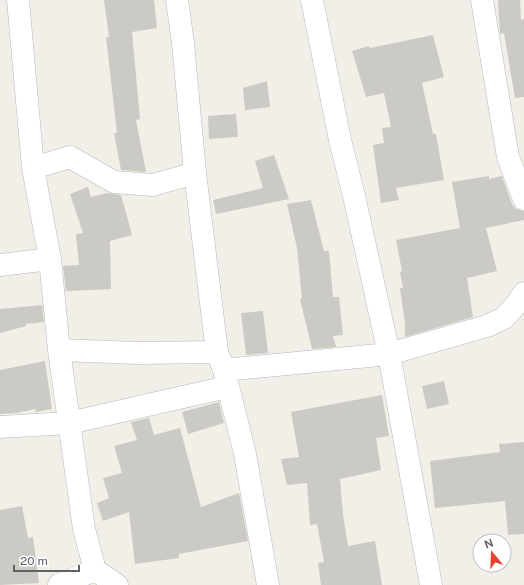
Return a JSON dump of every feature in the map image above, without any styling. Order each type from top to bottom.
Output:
[{"type":"street","points":[[18,0],[33,168],[50,259],[59,350],[84,529],[95,570],[117,585]]},
{"type":"street","points":[[177,0],[184,43],[195,173],[223,370],[245,454],[268,585]]},
{"type":"street","points":[[312,0],[340,140],[389,354],[431,585]]},
{"type":"street","points":[[482,0],[508,157],[524,199]]},
{"type":"street","points":[[33,168],[70,157],[114,182],[153,185],[195,173]]},
{"type":"street","points":[[0,265],[50,259]]},
{"type":"street","points":[[0,427],[69,423],[223,370],[389,354],[493,323],[504,318],[524,293]]},
{"type":"street","points":[[59,350],[138,353],[223,370]]},
{"type":"street","points":[[59,585],[95,570]]},
{"type":"building","points":[[104,0],[154,0],[157,28],[132,32],[140,119],[136,120],[146,172],[121,170],[114,133],[117,133],[106,37],[109,37]]},
{"type":"building","points":[[498,0],[520,0],[521,20],[524,19],[524,97],[515,98],[504,33],[500,34]]},
{"type":"building","points":[[433,35],[444,77],[422,83],[433,134],[436,134],[444,180],[396,188],[399,200],[381,203],[373,145],[384,143],[382,128],[391,127],[384,93],[366,97],[352,51],[369,46],[370,48]]},
{"type":"building","points":[[267,81],[270,107],[245,110],[243,88]]},
{"type":"building","points":[[236,114],[238,137],[209,139],[208,116]]},
{"type":"building","points":[[274,155],[289,199],[216,214],[213,200],[263,188],[255,161]]},
{"type":"building","points":[[489,176],[489,179],[502,176],[512,204],[516,209],[524,211],[524,220],[486,228],[497,271],[467,278],[473,317],[405,337],[405,324],[400,288],[403,288],[400,272],[402,271],[396,240],[460,228],[452,182]]},
{"type":"building","points":[[88,187],[91,197],[107,193],[121,195],[132,235],[110,241],[111,289],[66,291],[63,266],[79,265],[76,234],[83,233],[70,194]]},
{"type":"building","points":[[311,200],[324,251],[329,251],[333,297],[339,297],[343,335],[333,336],[336,347],[312,349],[300,299],[302,299],[297,248],[287,204]]},
{"type":"building","points":[[42,305],[44,322],[26,324],[26,326],[0,333],[0,309]]},
{"type":"building","points":[[263,311],[268,353],[246,355],[241,313]]},
{"type":"building","points":[[45,361],[52,409],[36,412],[35,409],[17,413],[0,414],[0,370]]},
{"type":"building","points":[[444,381],[449,404],[427,409],[422,386]]},
{"type":"building","points":[[382,395],[389,436],[376,438],[381,470],[340,479],[343,515],[348,546],[375,541],[382,585],[321,585],[318,563],[324,562],[317,524],[310,525],[307,483],[287,485],[281,459],[299,457],[291,412]]},
{"type":"building","points":[[219,402],[224,423],[188,434],[182,412]]},
{"type":"building","points":[[149,418],[154,435],[180,428],[201,507],[239,493],[248,541],[179,554],[179,558],[135,564],[129,512],[103,521],[97,503],[109,498],[103,478],[122,473],[114,446],[137,440],[131,422]]},
{"type":"building","points":[[524,442],[524,534],[512,535],[512,533],[508,533],[505,501],[435,508],[430,461],[500,452],[499,444]]},
{"type":"building","points":[[22,506],[28,538],[33,537],[39,583],[0,585],[0,510]]}]
